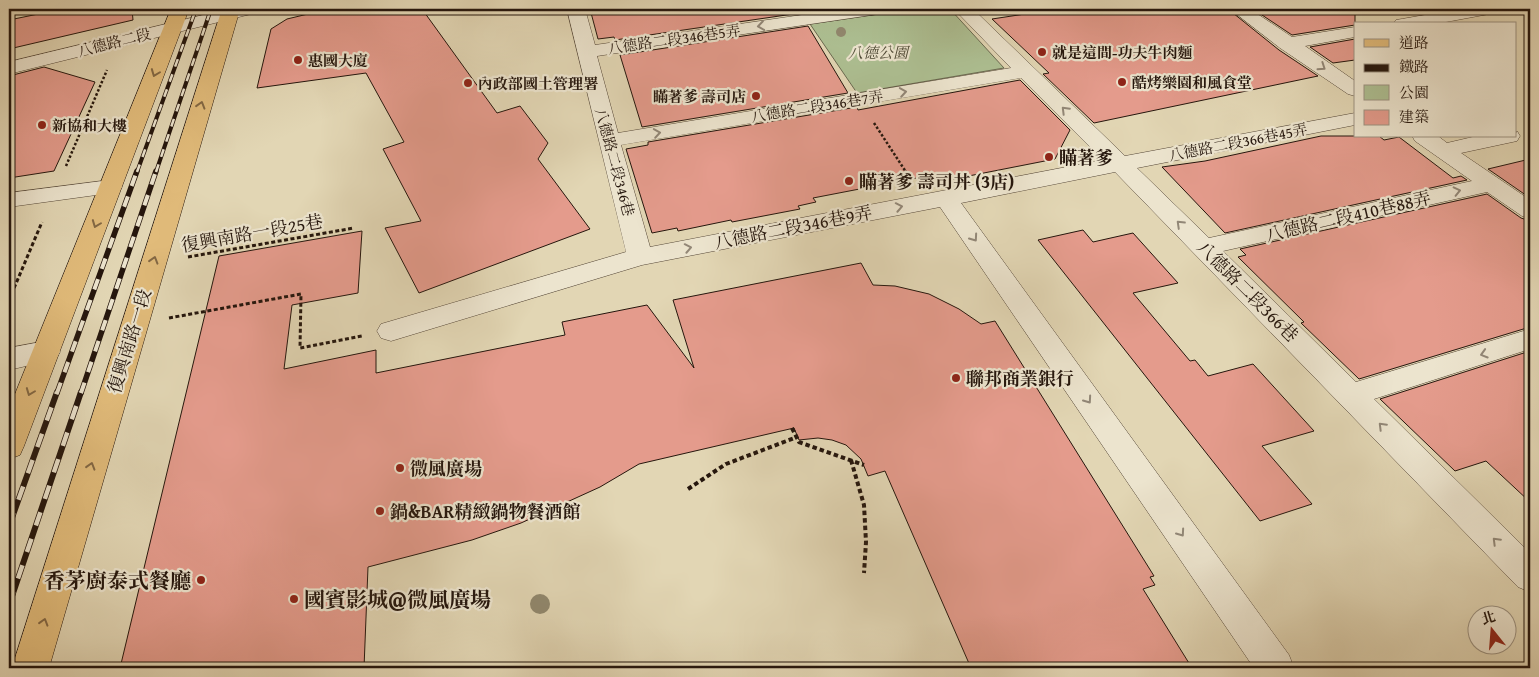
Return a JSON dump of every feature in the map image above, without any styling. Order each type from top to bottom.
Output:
[{"type":"main road","name":"復興南路一段","points":[[30,668],[153,263],[237,10]]},
{"type":"main road","points":[[9,446],[176,18]]},
{"type":"street","name":"八德路二段346巷","points":[[576,9],[640,257]]},
{"type":"street","name":"八德路二段346巷5弄","points":[[588,52],[878,9]]},
{"type":"street","name":"八德路二段366巷","points":[[963,9],[1530,576]]},
{"type":"street","points":[[1239,9],[1354,89]]},
{"type":"street","points":[[1414,22],[1489,9]]},
{"type":"street","name":"八德路二段","points":[[9,68],[176,18],[237,10]]},
{"type":"street","points":[[1287,44],[1354,32]]},
{"type":"street","name":"八德路二段346巷7弄","points":[[609,141],[1026,71]]},
{"type":"street","name":"八德路二段366巷45弄","points":[[936,200],[1121,166],[1354,119]]},
{"type":"street","points":[[1516,135],[1530,132]]},
{"type":"street","points":[[1426,138],[1530,211]]},
{"type":"street","points":[[1443,150],[1500,138]]},
{"type":"street","name":"八德路二段410巷88弄","points":[[1204,248],[1491,184]]},
{"type":"street","points":[[9,200],[110,187]]},
{"type":"street","points":[[936,200],[1276,668]]},
{"type":"street","name":"八德路二段346巷9弄","points":[[391,331],[640,257],[936,200]]},
{"type":"street","points":[[1350,395],[1530,339]]},
{"type":"street","points":[[9,359],[46,352]]},
{"type":"path","points":[[858,99],[936,200]]},
{"type":"path","name":"復興南路一段25巷","points":[[153,263],[354,228]]},
{"type":"path","points":[[134,324],[301,294],[300,348],[391,331]]},
{"type":"path","points":[[792,428],[799,442],[864,465]]},
{"type":"path","points":[[688,489],[704,474],[726,463],[797,438]]},
{"type":"path","points":[[852,460],[864,504],[866,542],[864,573]]},
{"type":"green space","name":"八德公園","points":[[914,9],[950,9],[1004,68],[857,93],[810,24]]},
{"type":"building","points":[[54,9],[132,9],[133,20],[9,49],[9,20],[53,11]]},
{"type":"building","points":[[329,9],[422,9],[497,113],[520,106],[548,143],[538,159],[590,229],[419,293],[385,228],[421,221],[383,149],[404,142],[366,73],[257,88],[271,29],[287,19]]},
{"type":"building","points":[[590,9],[797,9],[800,13],[615,40],[614,37],[598,39]]},
{"type":"building","points":[[1058,9],[1228,9],[1279,50],[1318,76],[1094,123],[1043,74],[1049,73],[992,19]]},
{"type":"building","points":[[1253,9],[1355,9],[1354,25],[1292,35]]},
{"type":"building","points":[[808,26],[848,93],[642,127],[620,55]]},
{"type":"building","points":[[1354,39],[1354,60],[1333,63],[1310,47]]},
{"type":"building","name":"新協和大樓","points":[[44,67],[95,82],[54,171],[9,178],[9,76]]},
{"type":"building","points":[[1020,80],[1070,130],[1055,159],[938,182],[932,175],[813,198],[816,202],[798,206],[800,209],[732,222],[731,220],[678,231],[677,228],[652,233],[626,149],[648,145],[648,142],[857,107],[858,110]]},
{"type":"building","points":[[1321,136],[1354,136],[1354,138],[1382,138],[1384,140],[1400,138],[1453,178],[1461,176],[1467,180],[1225,233],[1162,167],[1205,161]]},
{"type":"building","points":[[1530,159],[1530,198],[1488,169]]},
{"type":"building","points":[[1487,194],[1521,218],[1530,221],[1530,327],[1359,379],[1301,323],[1304,322],[1238,257],[1246,255],[1240,249]]},
{"type":"building","points":[[1083,230],[1093,242],[1133,233],[1178,283],[1133,293],[1190,361],[1195,360],[1208,376],[1253,364],[1314,431],[1262,446],[1312,504],[1260,521],[1038,240]]},
{"type":"building","name":"微風廣場","points":[[362,231],[358,293],[292,305],[284,369],[376,350],[376,373],[565,335],[562,322],[647,305],[694,368],[673,300],[861,263],[873,285],[895,286],[929,294],[959,309],[981,324],[995,321],[1154,576],[1150,577],[1155,585],[1143,589],[1192,668],[971,668],[885,471],[868,476],[861,459],[846,445],[818,438],[799,440],[794,428],[639,464],[600,487],[521,523],[472,540],[368,567],[364,668],[120,668],[219,256]]},
{"type":"building","points":[[1530,351],[1530,502],[1486,461],[1455,471],[1380,399]]},
{"type":"railway","points":[[137,172],[196,9]]},
{"type":"railway","points":[[156,172],[211,9]]},
{"type":"railway","points":[[57,393],[137,171]]},
{"type":"railway","points":[[81,393],[156,171]]},
{"type":"railway","points":[[9,526],[57,392]]},
{"type":"railway","points":[[9,605],[81,392]]},
{"type":"place","name":"就是這間-功夫牛肉麵","points":[[1042,52]]},
{"type":"place","name":"惠國大廈","points":[[298,60]]},
{"type":"place","name":"酷烤樂園和風食堂","points":[[1122,82]]},
{"type":"place","name":"內政部國土管理署","points":[[468,83]]},
{"type":"place","name":"瞞著爹 壽司店","points":[[756,96]]},
{"type":"place","name":"新協和大樓","points":[[42,125]]},
{"type":"place","name":"瞞著爹","points":[[1049,157]]},
{"type":"place","name":"瞞著爹 壽司丼 (3店)","points":[[849,181]]},
{"type":"place","name":"聯邦商業銀行","points":[[956,378]]},
{"type":"place","name":"微風廣場","points":[[400,468]]},
{"type":"place","name":"鍋&BAR精緻鍋物餐酒館","points":[[380,511]]},
{"type":"place","name":"香茅廚泰式餐廳","points":[[201,580]]},
{"type":"place","name":"國賓影城@微風廣場","points":[[294,599]]}]
